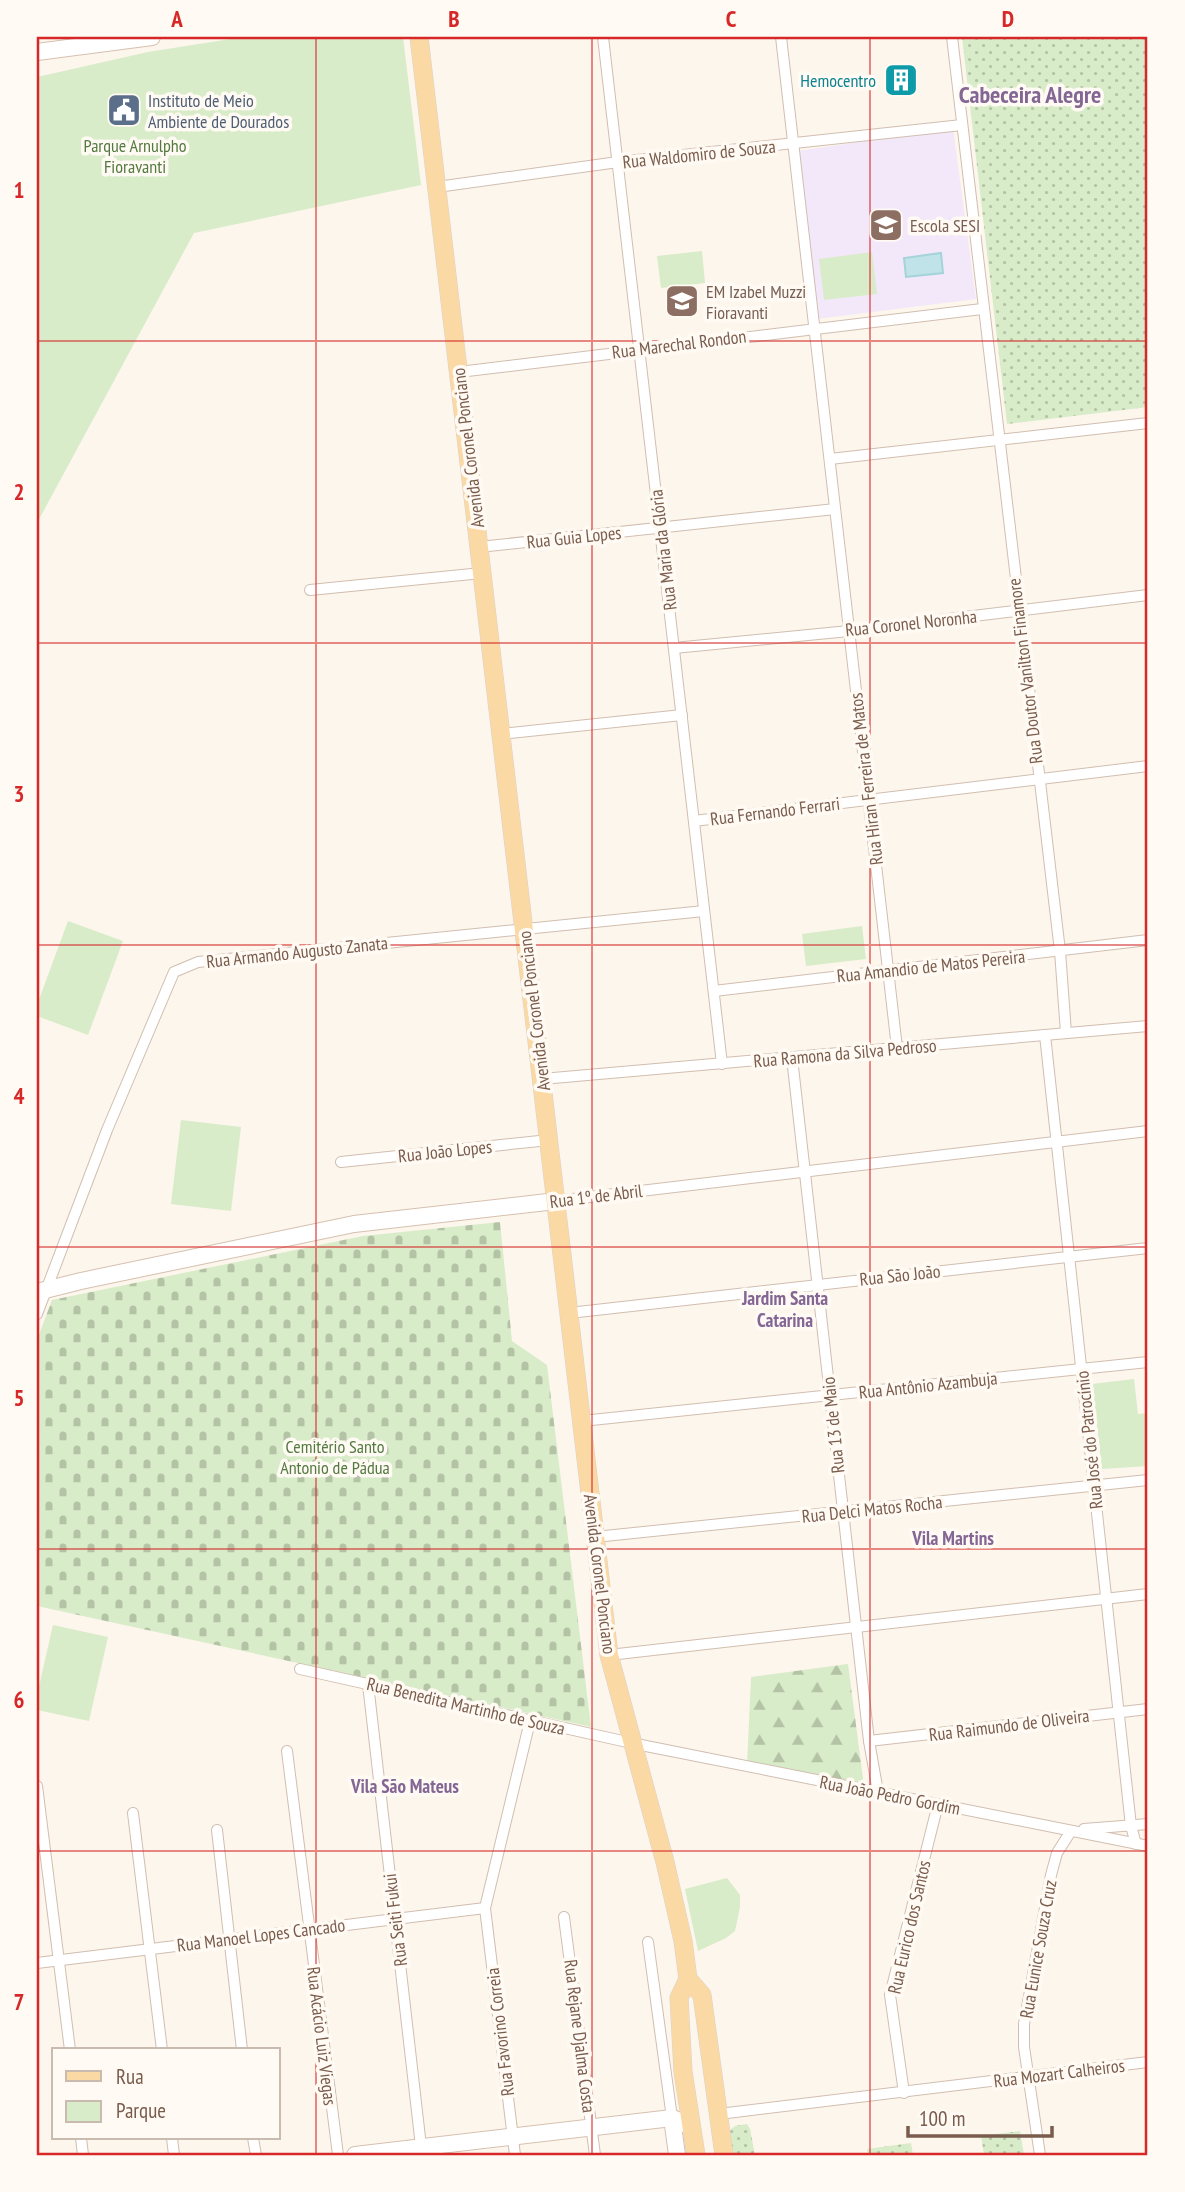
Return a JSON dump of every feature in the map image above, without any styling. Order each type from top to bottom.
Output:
[{"type":"main road","name":"Avenida Coronel Ponciano","points":[[419,37],[609,1655],[665,1862],[683,1941],[688,1979],[679,1998],[681,2037],[696,2155]]},
{"type":"main road","name":"Avenida Coronel Ponciano","points":[[688,1979],[702,1995],[724,2155]]},
{"type":"main road","points":[[681,2037],[692,2031],[708,2037]]},
{"type":"street","points":[[37,52],[152,37]]},
{"type":"street","name":"Rua Maria da Glória","points":[[603,37],[722,1063]]},
{"type":"street","name":"Rua Hiran Ferreira de Matos","points":[[781,37],[897,1048]]},
{"type":"street","name":"Rua Doutor Vanilton Finamore","points":[[952,37],[982,309],[1060,951],[1066,1033]]},
{"type":"street","name":"Rua Waldomiro de Souza","points":[[437,187],[618,162],[962,125]]},
{"type":"street","name":"Rua Marechal Rondon","points":[[458,372],[982,309]]},
{"type":"street","points":[[830,459],[1148,423]]},
{"type":"street","name":"Rua Guia Lopes","points":[[479,547],[835,509]]},
{"type":"street","points":[[310,590],[482,573]]},
{"type":"street","name":"Rua Coronel Noronha","points":[[674,648],[849,631],[1148,595]]},
{"type":"street","points":[[501,734],[682,715]]},
{"type":"street","name":"Rua Fernando Ferrari","points":[[694,821],[1148,766]]},
{"type":"street","name":"Rua Armando Augusto Zanata","points":[[37,1314],[42,1290],[174,972],[198,962],[704,911]]},
{"type":"street","name":"Rua Amandio de Matos Pereira","points":[[713,991],[1148,940]]},
{"type":"street","name":"Rua Ramona da Silva Pedroso","points":[[542,1079],[1148,1026]]},
{"type":"street","name":"Rua José do Patrocínio","points":[[1045,1035],[1131,1826],[1136,1843]]},
{"type":"street","name":"Rua 13 de Maio","points":[[792,1058],[869,1741],[878,1792]]},
{"type":"street","name":"Rua 1º de Abril","points":[[42,1290],[354,1224],[1148,1131]]},
{"type":"street","name":"Rua João Lopes","points":[[341,1162],[549,1140]]},
{"type":"street","name":"Rua São João","points":[[569,1312],[1148,1248]]},
{"type":"street","name":"Rua Antônio Azambuja","points":[[582,1421],[1148,1362]]},
{"type":"street","name":"Rua Delci Matos Rocha","points":[[596,1537],[1148,1480]]},
{"type":"street","points":[[609,1655],[1148,1594]]},
{"type":"street","name":"Rua Benedita Martinho de Souza","points":[[300,1669],[632,1743]]},
{"type":"street","name":"Rua Seiti Fukui","points":[[368,1684],[422,2151]]},
{"type":"street","name":"Rua Raimundo de Oliveira","points":[[869,1741],[1148,1709]]},
{"type":"street","name":"Rua Favorino Correia","points":[[515,2155],[486,1903],[530,1721]]},
{"type":"street","name":"Rua João Pedro Gordim","points":[[632,1743],[1148,1846]]},
{"type":"street","name":"Rua Acácio Luiz Viegas","points":[[287,1751],[338,2155]]},
{"type":"street","points":[[37,1786],[70,2048]]},
{"type":"street","name":"Rua Eurico dos Santos","points":[[904,2093],[890,1995],[937,1804]]},
{"type":"street","points":[[133,1813],[162,2048]]},
{"type":"street","points":[[1071,1830],[1148,1824]]},
{"type":"street","points":[[216,1830],[242,2048]]},
{"type":"street","name":"Rua Eunice Souza Cruz","points":[[1040,2155],[1023,2034],[1051,1875],[1058,1853],[1071,1830]]},
{"type":"street","name":"Rua Manoel Lopes Cancado","points":[[37,1963],[394,1919],[486,1903]]},
{"type":"street","name":"Rua Rejane Djalma Costa","points":[[564,1917],[595,2155]]},
{"type":"street","points":[[648,1942],[677,2155]]},
{"type":"street","name":"Rua Mozart Calheiros","points":[[719,2115],[1148,2062]]},
{"type":"street","points":[[674,2118],[688,2104]]},
{"type":"street","points":[[355,2155],[422,2151],[512,2137],[674,2118],[692,2129]]},
{"type":"shaded area","name":"Escola SESI","points":[[953,128],[976,299],[817,319],[798,151]]},
{"type":"green space","name":"Parque Arnulpho Fioravanti","points":[[243,37],[403,37],[421,185],[194,233],[37,523],[37,77],[148,52]]},
{"type":"green space","points":[[962,37],[1148,37],[1148,407],[1007,424]]},
{"type":"green space","points":[[702,251],[705,283],[661,288],[657,256]]},
{"type":"green space","points":[[872,252],[877,294],[824,300],[819,259]]},
{"type":"green space","points":[[68,921],[123,941],[88,1035],[37,1016],[37,1005]]},
{"type":"green space","points":[[862,926],[866,959],[806,966],[802,934]]},
{"type":"green space","points":[[181,1120],[241,1127],[231,1211],[171,1204]]},
{"type":"green space","name":"Cemitério Santo Antonio de Pádua","points":[[500,1222],[512,1341],[547,1365],[591,1727],[37,1606],[37,1340],[52,1300],[363,1236]]},
{"type":"green space","points":[[1134,1379],[1138,1414],[1148,1413],[1148,1466],[1102,1469],[1092,1384]]},
{"type":"green space","points":[[53,1625],[108,1637],[89,1721],[37,1710],[37,1695]]},
{"type":"green space","points":[[848,1664],[864,1786],[747,1766],[751,1677]]},
{"type":"green space","points":[[727,1878],[740,1895],[735,1931],[698,1951],[685,1889]]},
{"type":"green space","points":[[747,2124],[755,2155],[726,2155],[726,2133],[735,2126]]},
{"type":"green space","points":[[1020,2131],[1024,2155],[984,2155],[981,2136]]},
{"type":"green space","points":[[911,2143],[913,2155],[868,2155],[867,2149]]},
{"type":"water","points":[[941,253],[943,273],[906,277],[904,258]]},
{"type":"place","name":"Hemocentro","points":[[901,80]]},
{"type":"place","name":"Instituto de Meio Ambiente de Dourados","points":[[124,110]]},
{"type":"place","name":"Escola SESI","points":[[886,225]]},
{"type":"place","name":"EM Izabel Muzzi Fioravanti","points":[[682,301]]},
{"type":"district","name":"Cabeceira Alegre","points":[[1030,94]]},
{"type":"district","name":"Jardim Santa Catarina","points":[[785,1309]]},
{"type":"district","name":"Vila Martins","points":[[953,1538]]},
{"type":"district","name":"Vila São Mateus","points":[[405,1786]]}]
